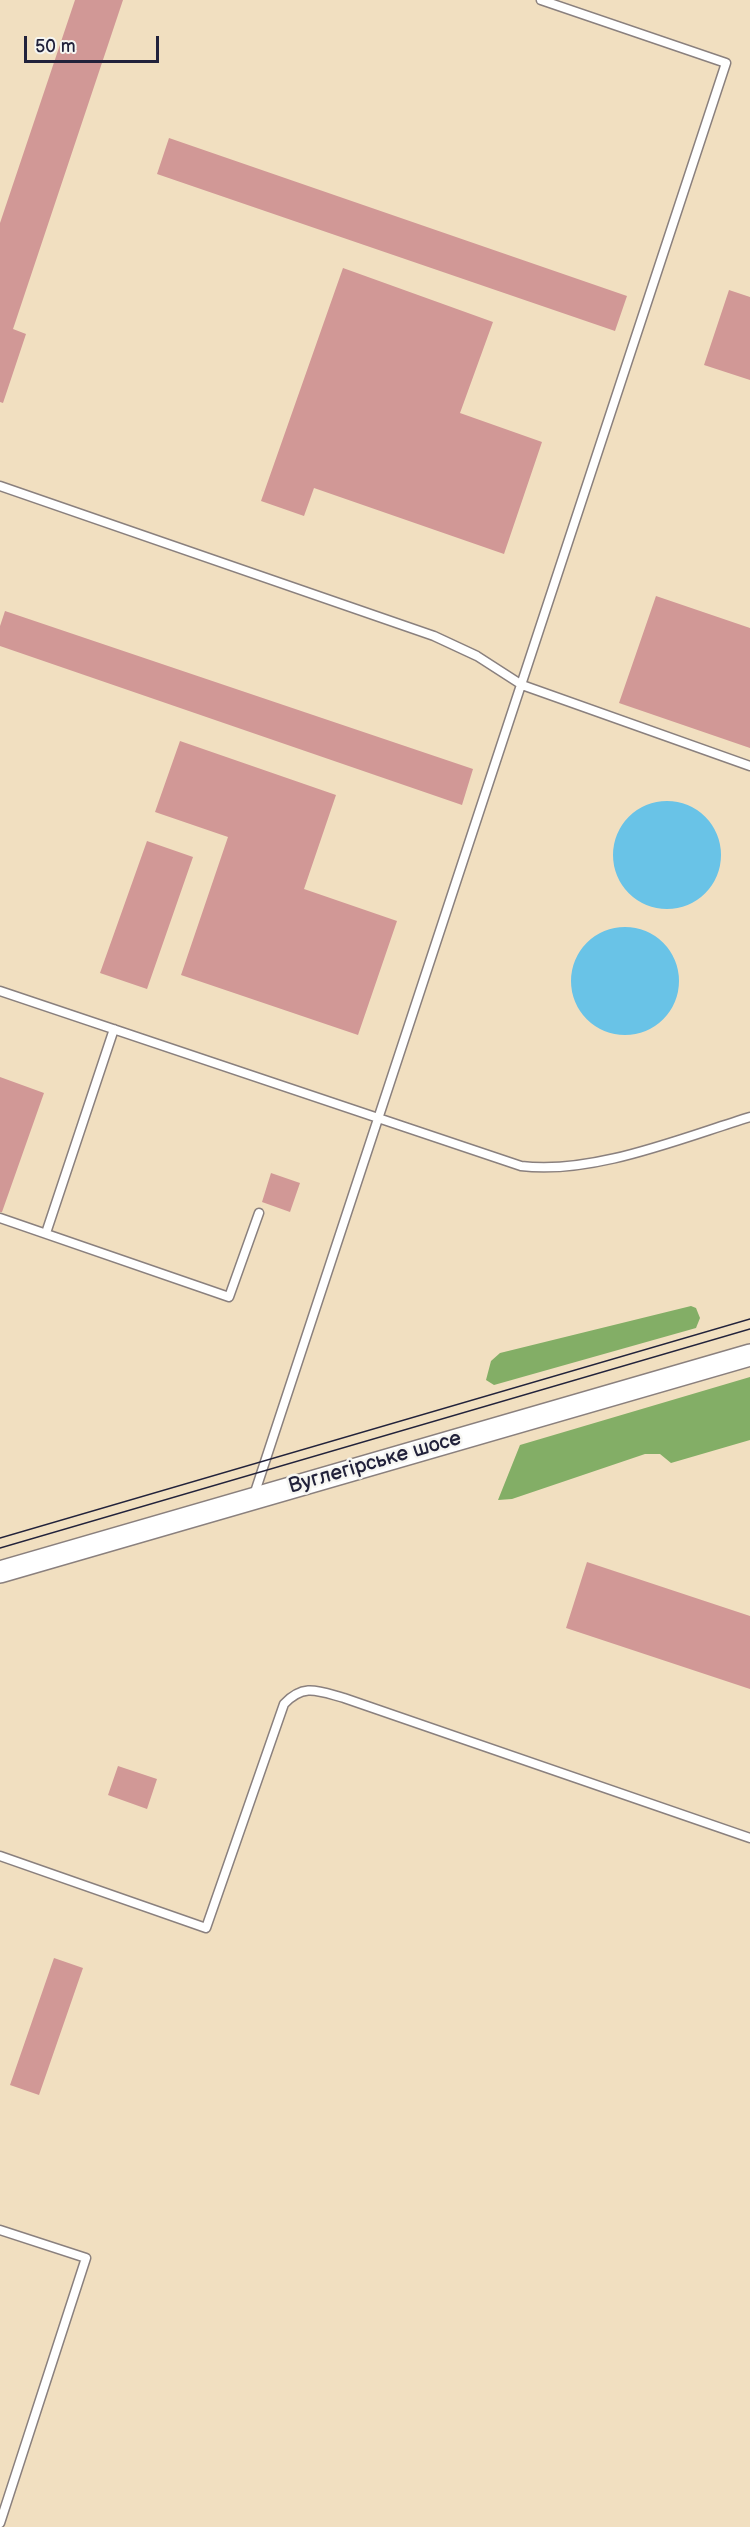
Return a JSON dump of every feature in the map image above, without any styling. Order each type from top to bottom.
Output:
[{"type":"street","name":"Вуглегірське шосе","points":[[0,1572],[750,1355]]},
{"type":"lane","points":[[253,1499],[726,63],[541,0]]},
{"type":"lane","points":[[0,486],[434,636],[477,656],[522,685],[750,766]]},
{"type":"lane","points":[[0,991],[521,1166],[557,1168],[608,1159],[750,1117]]},
{"type":"lane","points":[[46,1233],[114,1029]]},
{"type":"lane","points":[[0,1218],[229,1297],[259,1213]]},
{"type":"lane","points":[[0,1856],[206,1928],[284,1704],[294,1694],[306,1689],[344,1698],[750,1838]]},
{"type":"lane","points":[[0,2230],[86,2258],[0,2523]]},
{"type":"green space","points":[[691,1306],[696,1308],[700,1318],[696,1328],[494,1385],[486,1380],[491,1361],[500,1353]]},
{"type":"green space","points":[[750,1377],[750,1440],[671,1463],[660,1454],[645,1454],[512,1499],[498,1500],[520,1445]]},
{"type":"water","points":[[667,801],[688,805],[705,817],[717,834],[721,855],[717,876],[705,893],[688,905],[667,909],[646,905],[629,893],[617,876],[613,855],[617,834],[629,817],[646,805]]},
{"type":"water","points":[[625,927],[646,931],[663,943],[675,960],[679,981],[675,1002],[663,1019],[646,1031],[625,1035],[604,1031],[587,1019],[575,1002],[571,981],[575,960],[587,943],[604,931]]},
{"type":"building","points":[[75,0],[123,0],[13,329],[26,334],[3,403],[0,402],[0,223]]},
{"type":"building","points":[[169,138],[627,296],[615,331],[157,174]]},
{"type":"building","points":[[343,268],[493,322],[460,413],[542,442],[504,554],[314,488],[304,516],[261,501]]},
{"type":"building","points":[[729,290],[750,297],[750,380],[704,365]]},
{"type":"building","points":[[656,596],[750,628],[750,748],[619,703]]},
{"type":"building","points":[[5,611],[473,769],[462,805],[0,646],[0,626]]},
{"type":"building","points":[[180,741],[336,795],[304,889],[397,921],[358,1035],[181,975],[228,837],[155,812]]},
{"type":"building","points":[[147,841],[193,857],[147,989],[100,973]]},
{"type":"building","points":[[0,1077],[44,1093],[2,1212],[0,1212]]},
{"type":"building","points":[[271,1173],[300,1183],[290,1212],[262,1202]]},
{"type":"building","points":[[587,1562],[750,1616],[750,1689],[566,1628]]},
{"type":"building","points":[[118,1766],[157,1779],[147,1809],[108,1795]]},
{"type":"building","points":[[54,1958],[83,1968],[39,2095],[10,2085]]},
{"type":"tram line","points":[[0,1538],[750,1319]]},
{"type":"tram line","points":[[0,1548],[750,1329]]}]
